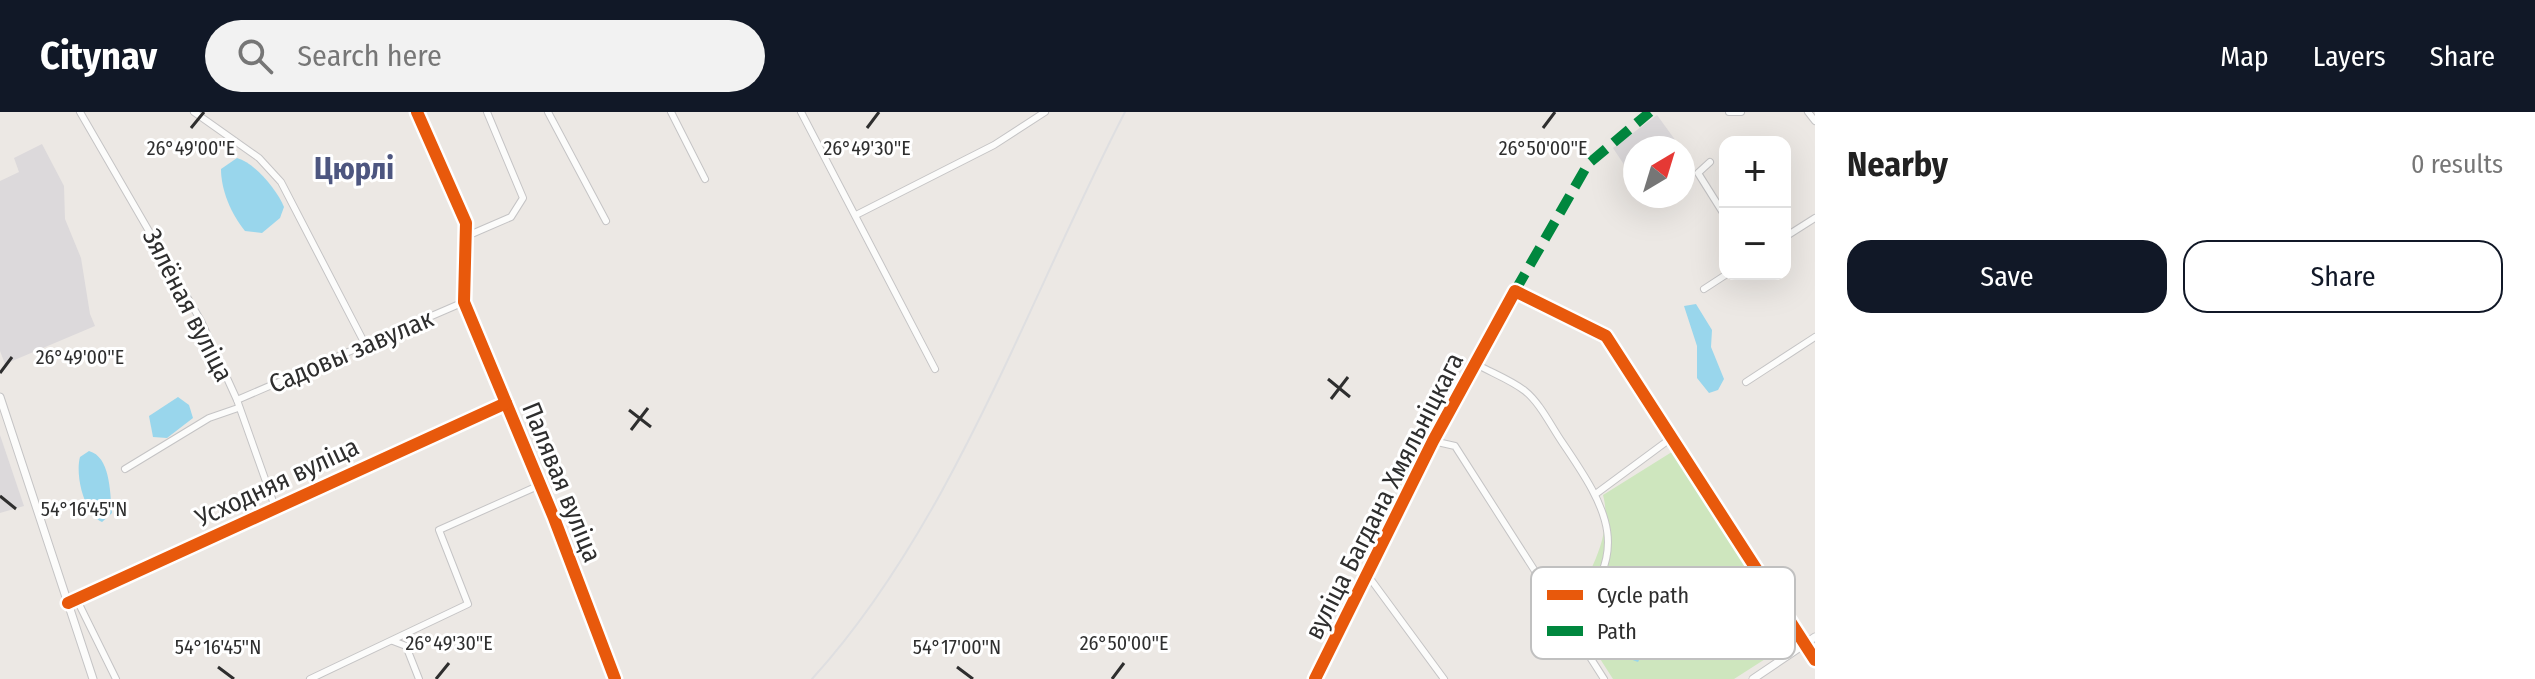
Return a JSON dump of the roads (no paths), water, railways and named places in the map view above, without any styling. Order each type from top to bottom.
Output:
[{"type":"street","name":"Зялёная вуліца","points":[[80,112],[201,321],[238,404],[275,507]]},
{"type":"street","points":[[194,112],[259,158],[281,182],[365,344]]},
{"type":"street","points":[[417,112],[466,223],[464,302]]},
{"type":"street","points":[[467,236],[511,217],[523,198],[487,112]]},
{"type":"street","points":[[548,112],[606,221]]},
{"type":"street","points":[[671,112],[705,179]]},
{"type":"street","points":[[801,112],[935,369]]},
{"type":"street","points":[[856,215],[994,145],[1045,112]]},
{"type":"street","points":[[1729,112],[1741,112]]},
{"type":"street","points":[[1808,112],[1815,121]]},
{"type":"street","points":[[1710,162],[1698,173],[1720,208]]},
{"type":"street","points":[[1791,233],[1815,218]]},
{"type":"street","points":[[1704,289],[1719,279]]},
{"type":"street","name":"вуліца Багдана Хмяльніцкага","points":[[1315,679],[1369,577],[1433,441],[1515,291],[1606,336],[1670,439]]},
{"type":"street","name":"Садовы завулак","points":[[125,469],[209,418],[365,344],[464,302]]},
{"type":"street","name":"Палявая вуліца","points":[[464,302],[540,485],[615,679]]},
{"type":"street","points":[[1746,382],[1815,337]]},
{"type":"street","points":[[1476,364],[1530,396],[1597,493],[1605,514],[1608,549],[1604,567]]},
{"type":"street","points":[[0,397],[93,679]]},
{"type":"street","name":"Усходняя вуліца","points":[[68,603],[506,403]]},
{"type":"street","points":[[1597,493],[1670,439],[1755,567]]},
{"type":"street","points":[[1433,441],[1455,446],[1532,567]]},
{"type":"street","points":[[310,679],[468,604],[439,530],[540,485]]},
{"type":"street","points":[[1369,577],[1444,679]]},
{"type":"street","points":[[77,600],[116,679]]},
{"type":"street","points":[[406,646],[418,626]]},
{"type":"street","points":[[1795,628],[1815,660]]},
{"type":"street","points":[[1795,652],[1815,637]]},
{"type":"street","points":[[393,641],[406,646],[419,679]]},
{"type":"street","points":[[1591,659],[1604,679]]},
{"type":"street","points":[[1753,679],[1784,659]]},
{"type":"water","points":[[237,158],[251,165],[265,178],[284,207],[280,218],[262,233],[245,231],[225,193],[221,169]]},
{"type":"water","points":[[1696,304],[1712,330],[1711,347],[1724,379],[1718,390],[1709,393],[1697,378],[1697,346],[1684,306]]},
{"type":"water","points":[[178,397],[189,405],[193,418],[167,438],[153,437],[149,416]]},
{"type":"water","points":[[89,451],[102,461],[108,477],[112,513],[102,522],[90,511],[80,483],[80,457]]},
{"type":"railway","points":[[812,679],[862,618],[907,551],[948,480],[1125,112]]},
{"type":"district","name":"Цюрлі","points":[[354,169]]}]
